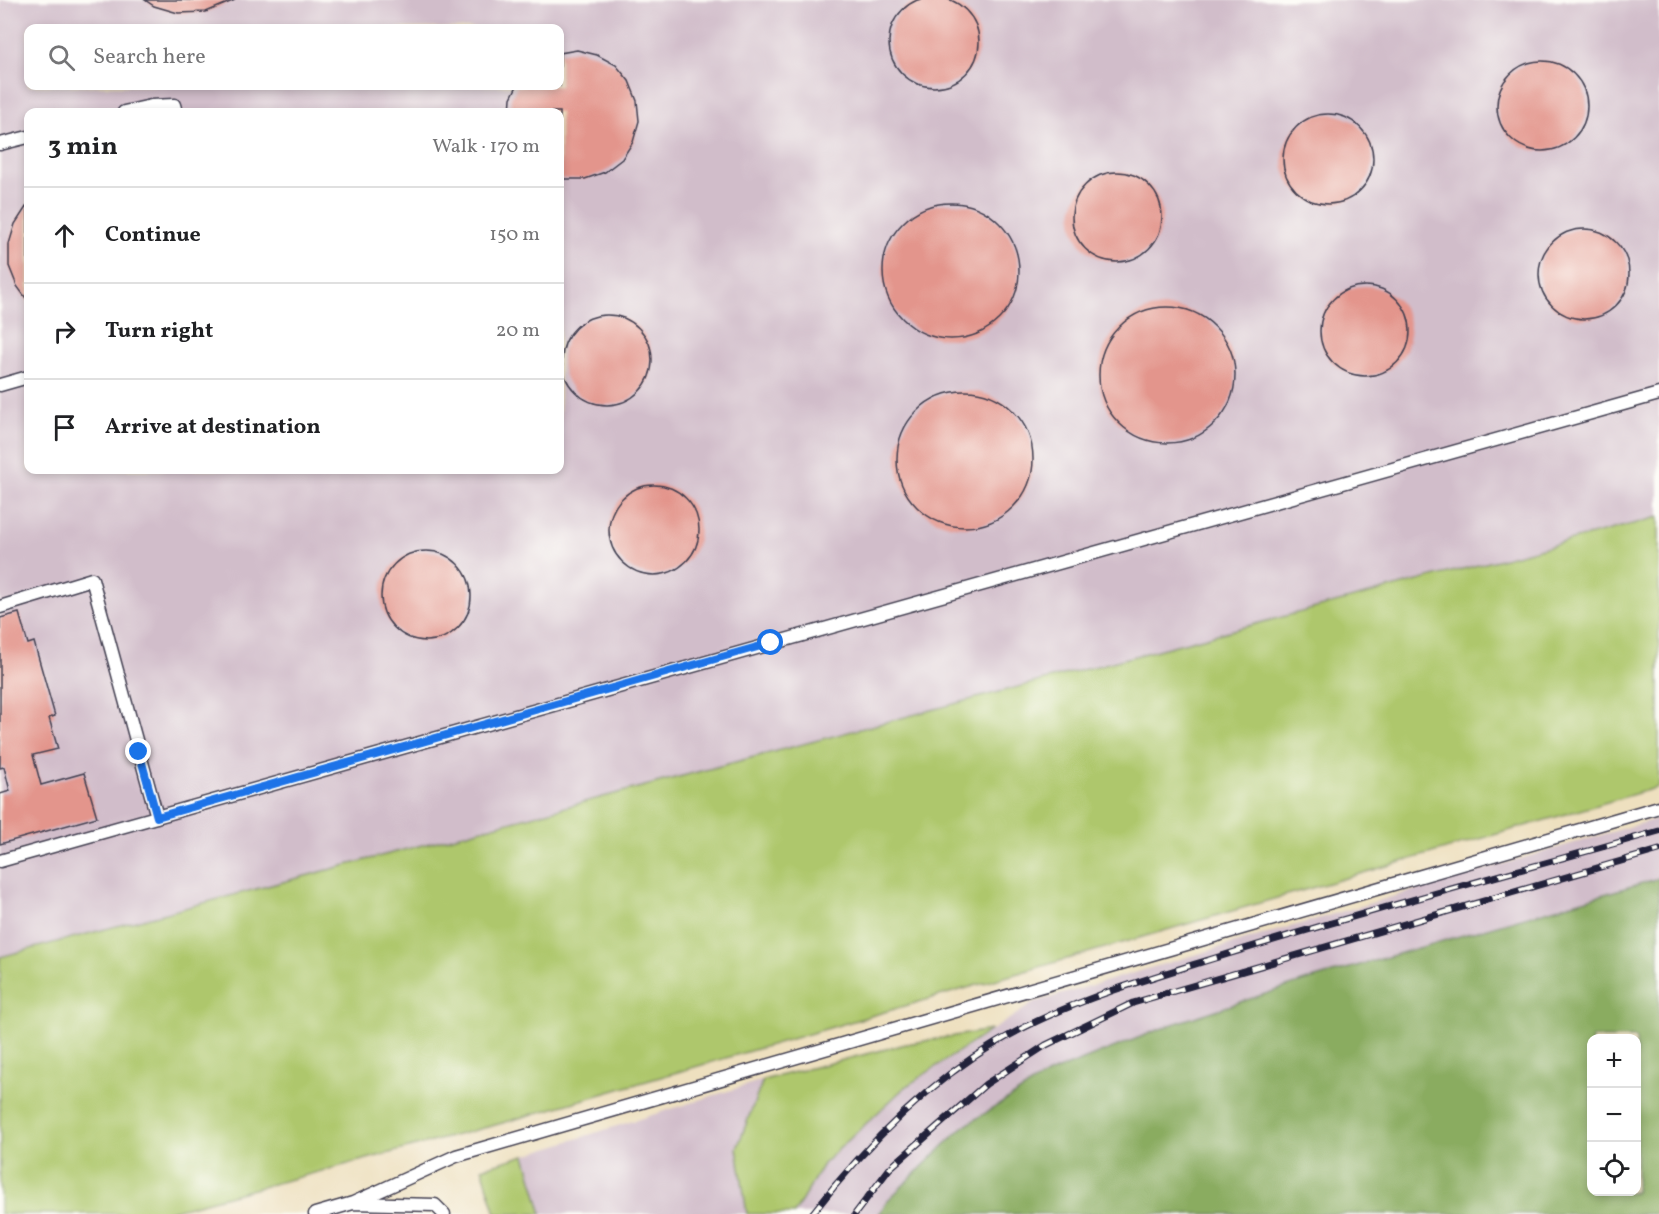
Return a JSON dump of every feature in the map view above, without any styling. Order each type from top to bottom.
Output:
[{"type":"lane","points":[[142,108],[174,105],[175,108]]},
{"type":"lane","points":[[0,144],[24,138]]},
{"type":"lane","points":[[0,385],[24,378]]},
{"type":"lane","points":[[0,861],[1659,394]]},
{"type":"lane","points":[[0,607],[92,579],[157,817]]},
{"type":"lane","points":[[315,1214],[353,1203],[456,1156],[1659,807]]},
{"type":"lane","points":[[353,1203],[435,1205],[444,1214]]},
{"type":"shaded area","points":[[0,0],[1659,0],[1659,517],[0,957]]},
{"type":"shaded area","points":[[1659,818],[1659,878],[1305,981],[1048,1074],[963,1127],[888,1200],[879,1214],[794,1214],[823,1164],[904,1088],[1035,1002]]},
{"type":"shaded area","points":[[763,1080],[737,1148],[747,1214],[542,1214],[525,1155]]},
{"type":"green space","points":[[1659,517],[1659,787],[499,1124],[160,1214],[0,1214],[0,957]]},
{"type":"green space","points":[[1659,878],[1659,1214],[879,1214],[888,1200],[963,1127],[1048,1074],[1173,1024],[1305,981]]},
{"type":"green space","points":[[991,1030],[904,1088],[823,1164],[794,1214],[747,1214],[737,1148],[763,1080],[906,1044]]},
{"type":"green space","points":[[525,1155],[542,1214],[496,1214],[482,1168]]},
{"type":"building","points":[[922,-1],[946,-1],[959,5],[971,17],[978,33],[978,51],[971,67],[959,79],[943,86],[925,86],[909,79],[897,67],[890,51],[890,33],[897,17],[909,5]]},
{"type":"building","points":[[145,0],[235,0],[206,12],[178,13],[154,6]]},
{"type":"building","points":[[577,50],[597,55],[616,65],[629,81],[637,101],[639,121],[633,142],[622,159],[605,172],[585,179],[564,179],[564,108],[510,108],[511,98],[515,90],[564,90],[564,52]]},
{"type":"building","points":[[1542,61],[1559,64],[1574,74],[1584,89],[1587,106],[1584,123],[1574,138],[1559,148],[1542,151],[1525,148],[1510,138],[1500,123],[1497,106],[1500,89],[1510,74],[1525,64]]},
{"type":"building","points":[[1328,114],[1345,117],[1360,127],[1370,142],[1373,159],[1370,176],[1360,191],[1345,201],[1328,204],[1311,201],[1296,191],[1286,176],[1283,159],[1286,142],[1296,127],[1311,117]]},
{"type":"building","points":[[1117,172],[1134,175],[1149,185],[1159,200],[1162,217],[1159,234],[1149,249],[1134,259],[1117,262],[1100,259],[1085,249],[1075,234],[1072,217],[1075,200],[1085,185],[1100,175]]},
{"type":"building","points":[[951,203],[977,208],[999,223],[1014,245],[1019,271],[1014,297],[999,319],[977,334],[951,339],[925,334],[903,319],[888,297],[883,271],[888,245],[903,223],[925,208]]},
{"type":"building","points":[[24,210],[24,296],[17,286],[9,266],[9,244],[15,224]]},
{"type":"building","points":[[1584,229],[1601,232],[1616,242],[1626,257],[1629,274],[1626,291],[1616,306],[1601,316],[1584,319],[1567,316],[1552,306],[1542,291],[1539,274],[1542,257],[1552,242],[1567,232]]},
{"type":"building","points":[[1365,286],[1382,289],[1397,299],[1407,314],[1410,331],[1407,348],[1397,363],[1382,373],[1365,376],[1348,373],[1333,363],[1323,348],[1320,331],[1323,314],[1333,299],[1348,289]]},
{"type":"building","points":[[1167,307],[1193,312],[1215,327],[1230,349],[1235,375],[1230,401],[1215,423],[1193,438],[1167,443],[1141,438],[1119,423],[1104,401],[1099,375],[1104,349],[1119,327],[1141,312]]},
{"type":"building","points":[[607,315],[624,318],[639,328],[649,343],[651,351],[649,377],[639,392],[624,402],[607,405],[590,402],[575,392],[565,377],[565,343],[575,328],[590,318]]},
{"type":"building","points":[[965,391],[991,396],[1013,411],[1028,433],[1033,459],[1028,485],[1013,507],[991,522],[965,527],[939,522],[917,507],[902,485],[897,459],[902,433],[917,411],[939,396]]},
{"type":"building","points":[[654,485],[671,488],[686,498],[696,513],[699,530],[696,547],[686,562],[671,572],[654,575],[637,572],[622,562],[612,547],[609,530],[612,513],[622,498],[637,488]]},
{"type":"building","points":[[426,551],[443,554],[458,564],[468,579],[471,596],[468,613],[458,628],[443,638],[426,641],[409,638],[394,628],[384,613],[381,596],[384,579],[394,564],[409,554]]},
{"type":"building","points":[[19,613],[28,644],[34,642],[55,716],[49,718],[58,749],[33,755],[41,785],[84,773],[97,817],[0,844],[0,794],[10,791],[4,767],[0,768],[0,618]]},
{"type":"railway","points":[[812,1214],[852,1166],[920,1098],[970,1059],[1051,1014],[1138,982],[1281,938],[1659,831]]},
{"type":"railway","points":[[855,1214],[890,1168],[986,1084],[1046,1045],[1133,1003],[1659,850]]},
{"type":"route","points":[[139,752],[157,817],[771,643]]}]
